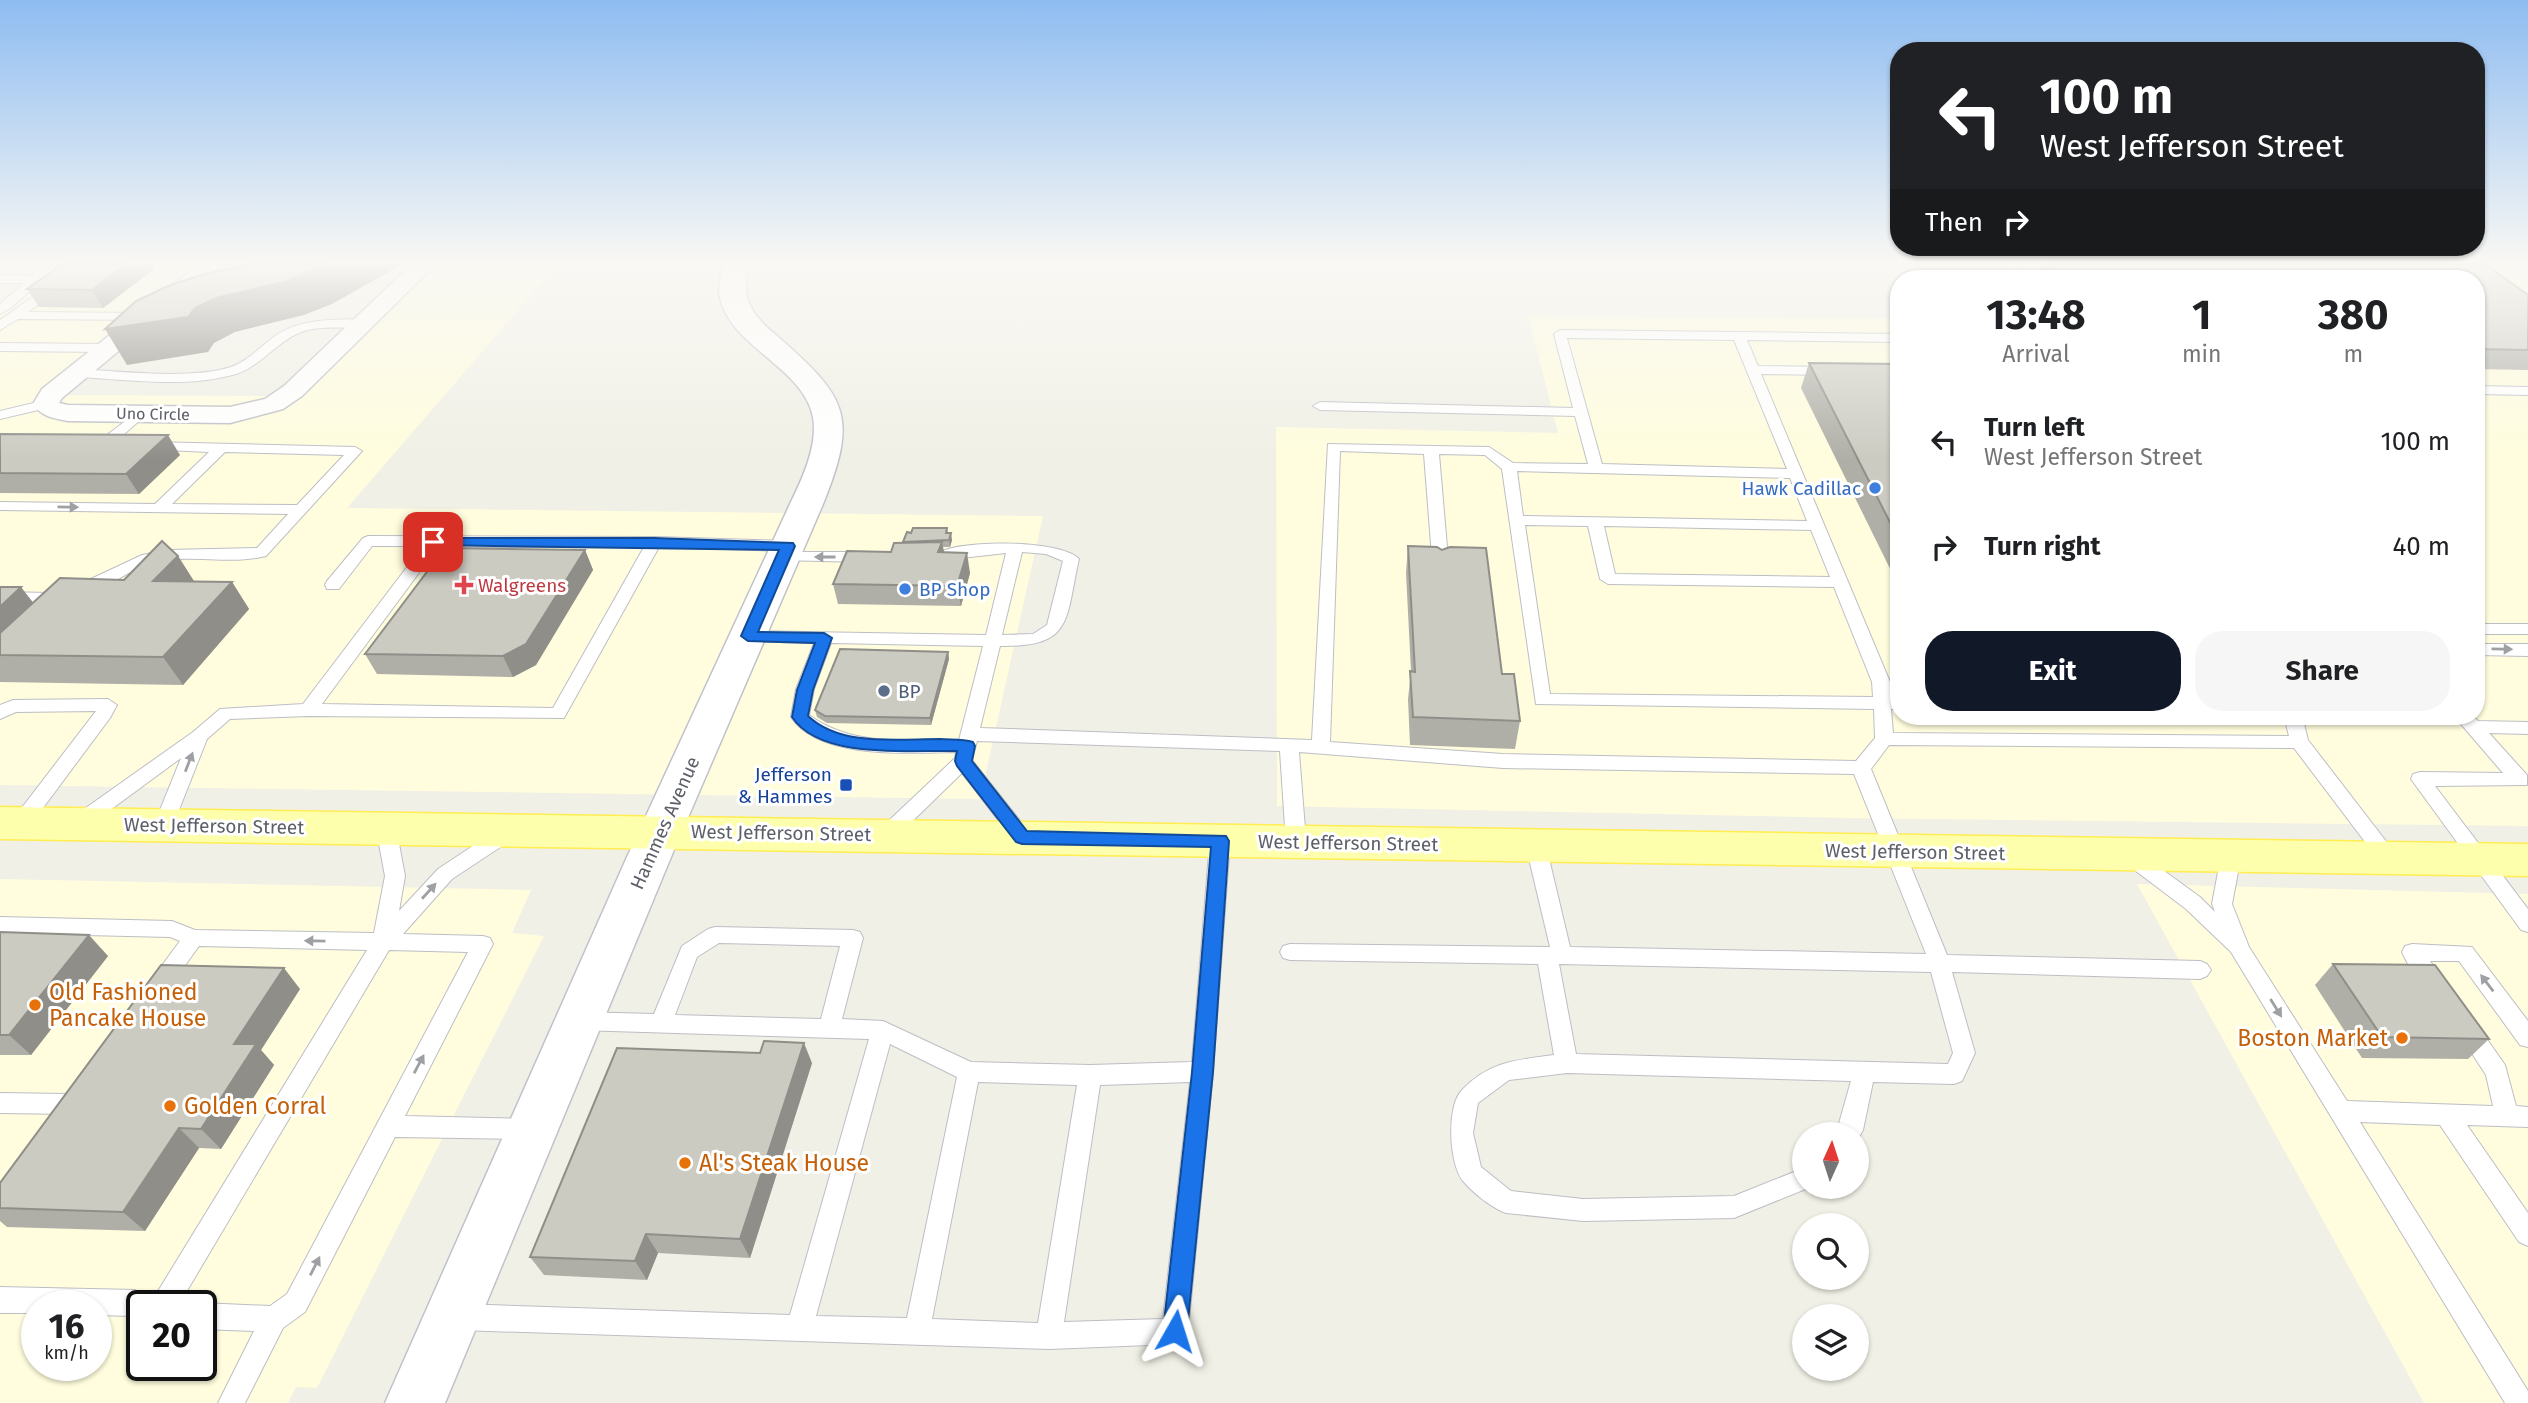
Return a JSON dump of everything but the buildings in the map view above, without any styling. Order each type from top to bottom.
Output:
[{"type":"main road","name":"West Jefferson Street","points":[[11,823],[2528,860]]},
{"type":"street","points":[[47,404],[51,394],[106,348],[133,329]]},
{"type":"street","name":"Uno Circle","points":[[47,404],[52,410],[68,413],[230,415],[274,404],[293,391],[356,329]]},
{"type":"street","name":"Hammes Avenue","points":[[415,1403],[660,832],[786,552],[828,446],[828,416],[823,401],[806,377],[755,329]]},
{"type":"lane","points":[[76,373],[199,375],[232,371],[296,329]]},
{"type":"lane","points":[[1596,468],[1560,334],[1890,338]]},
{"type":"lane","points":[[1739,336],[1890,703],[1884,739],[1861,768]]},
{"type":"lane","points":[[0,347],[106,348]]},
{"type":"lane","points":[[1753,370],[1846,371]]},
{"type":"lane","points":[[2485,390],[2528,391]]},
{"type":"lane","points":[[0,415],[47,404]]},
{"type":"lane","points":[[1320,405],[1579,412]]},
{"type":"lane","points":[[0,597],[61,604],[142,560],[168,555],[261,553],[355,451],[98,444],[140,414]]},
{"type":"lane","points":[[159,508],[222,447]]},
{"type":"lane","points":[[1321,748],[1333,447],[1489,450],[1509,467],[1796,474]]},
{"type":"lane","points":[[1431,449],[1441,570]]},
{"type":"lane","points":[[1509,467],[1542,700],[1890,703]]},
{"type":"lane","points":[[0,506],[300,510]]},
{"type":"lane","points":[[1518,520],[1817,526]]},
{"type":"lane","points":[[1595,522],[1608,579],[1840,582]]},
{"type":"lane","points":[[332,585],[368,541],[654,542],[888,556]]},
{"type":"lane","points":[[308,710],[433,542]]},
{"type":"lane","points":[[78,824],[199,736],[226,713],[308,710],[558,714],[654,542]]},
{"type":"lane","points":[[886,835],[967,747],[1015,549]]},
{"type":"lane","points":[[748,636],[992,642],[1037,640],[1050,633],[1055,626],[1071,559],[1064,552],[1015,549],[927,556]]},
{"type":"lane","points":[[2485,629],[2528,629]]},
{"type":"lane","points":[[824,638],[805,690],[800,717],[825,736],[864,744],[967,747],[1289,746],[1503,761],[1861,768]]},
{"type":"lane","points":[[2485,649],[2528,650]]},
{"type":"lane","points":[[0,713],[13,706],[108,705],[11,823]]},
{"type":"lane","points":[[2485,724],[2528,728]]},
{"type":"lane","points":[[2295,725],[2298,742],[2388,858]]},
{"type":"lane","points":[[2471,725],[2524,780]]},
{"type":"lane","points":[[164,825],[199,736]]},
{"type":"lane","points":[[1884,739],[2298,742]]},
{"type":"lane","points":[[1289,746],[1296,842]]},
{"type":"lane","points":[[967,747],[1022,837]]},
{"type":"lane","points":[[1792,1184],[1734,1207],[1583,1210],[1506,1202],[1471,1173],[1461,1133],[1468,1098],[1504,1070],[1567,1063],[1954,1074],[1964,1053],[1939,962],[1861,768]]},
{"type":"lane","points":[[2524,780],[2420,779],[2528,924]]},
{"type":"lane","points":[[383,942],[394,876],[386,828]]},
{"type":"lane","points":[[173,1290],[383,942],[445,874],[512,830]]},
{"type":"lane","points":[[452,1317],[1049,1336],[1175,1331],[1202,1072],[1220,841]]},
{"type":"lane","points":[[1536,846],[1555,955],[1567,1063]]},
{"type":"lane","points":[[2129,855],[2193,903],[2239,950],[2520,1403]]},
{"type":"lane","points":[[2231,856],[2222,904],[2239,950]]},
{"type":"lane","points":[[0,925],[172,929],[194,938],[483,944],[296,1303],[274,1319],[232,1403]]},
{"type":"lane","points":[[660,1023],[689,952],[715,935],[853,938],[829,1029]]},
{"type":"lane","points":[[143,1004],[194,938]]},
{"type":"lane","points":[[1290,952],[1939,962],[2200,970]]},
{"type":"lane","points":[[2341,1111],[2518,1117],[2497,1072],[2412,952],[2465,953],[2528,1038]]},
{"type":"lane","points":[[579,1021],[883,1030],[969,1072],[1090,1075],[1202,1072]]},
{"type":"lane","points":[[799,1329],[883,1030]]},
{"type":"lane","points":[[917,1332],[969,1072]]},
{"type":"lane","points":[[1853,1122],[1864,1072]]},
{"type":"lane","points":[[1049,1336],[1090,1075]]},
{"type":"lane","points":[[0,1103],[72,1098],[52,1125]]},
{"type":"lane","points":[[2447,1115],[2528,1234]]},
{"type":"lane","points":[[386,1126],[533,1129]]},
{"type":"lane","points":[[0,1300],[126,1303]]},
{"type":"lane","points":[[217,1317],[274,1319]]},
{"type":"shaded area","points":[[0,329],[145,329],[63,395],[276,396],[345,329],[501,329],[347,508],[1043,516],[980,799],[0,785]]},
{"type":"shaded area","points":[[1531,329],[1890,329],[1890,725],[2485,725],[2485,329],[2528,329],[2528,826],[1849,818],[1277,806],[1276,427],[1558,433]]},
{"type":"shaded area","points":[[0,879],[531,890],[512,933],[544,936],[317,1388],[296,1387],[288,1403],[0,1403]]},
{"type":"shaded area","points":[[2137,884],[2528,894],[2528,1403],[2424,1403]]},
{"type":"place","name":"Hawk Cadillac","points":[[1875,488]]},
{"type":"place","name":"Walgreens","points":[[464,585]]},
{"type":"place","name":"BP Shop","points":[[905,589]]},
{"type":"place","name":"BP","points":[[884,691]]},
{"type":"place","name":"Jefferson & Hammes","points":[[846,785]]},
{"type":"place","name":"Old Fashioned Pancake House","points":[[35,1005]]},
{"type":"place","name":"Boston Market","points":[[2402,1038]]},
{"type":"place","name":"Golden Corral","points":[[170,1106]]},
{"type":"place","name":"Al's Steak House","points":[[685,1163]]},
{"type":"route","points":[[433,542],[654,542],[788,546],[748,636],[824,638],[805,690],[800,717],[809,726],[825,736],[864,744],[967,746],[963,761],[1022,837],[1220,841],[1202,1072],[1175,1331]]}]
